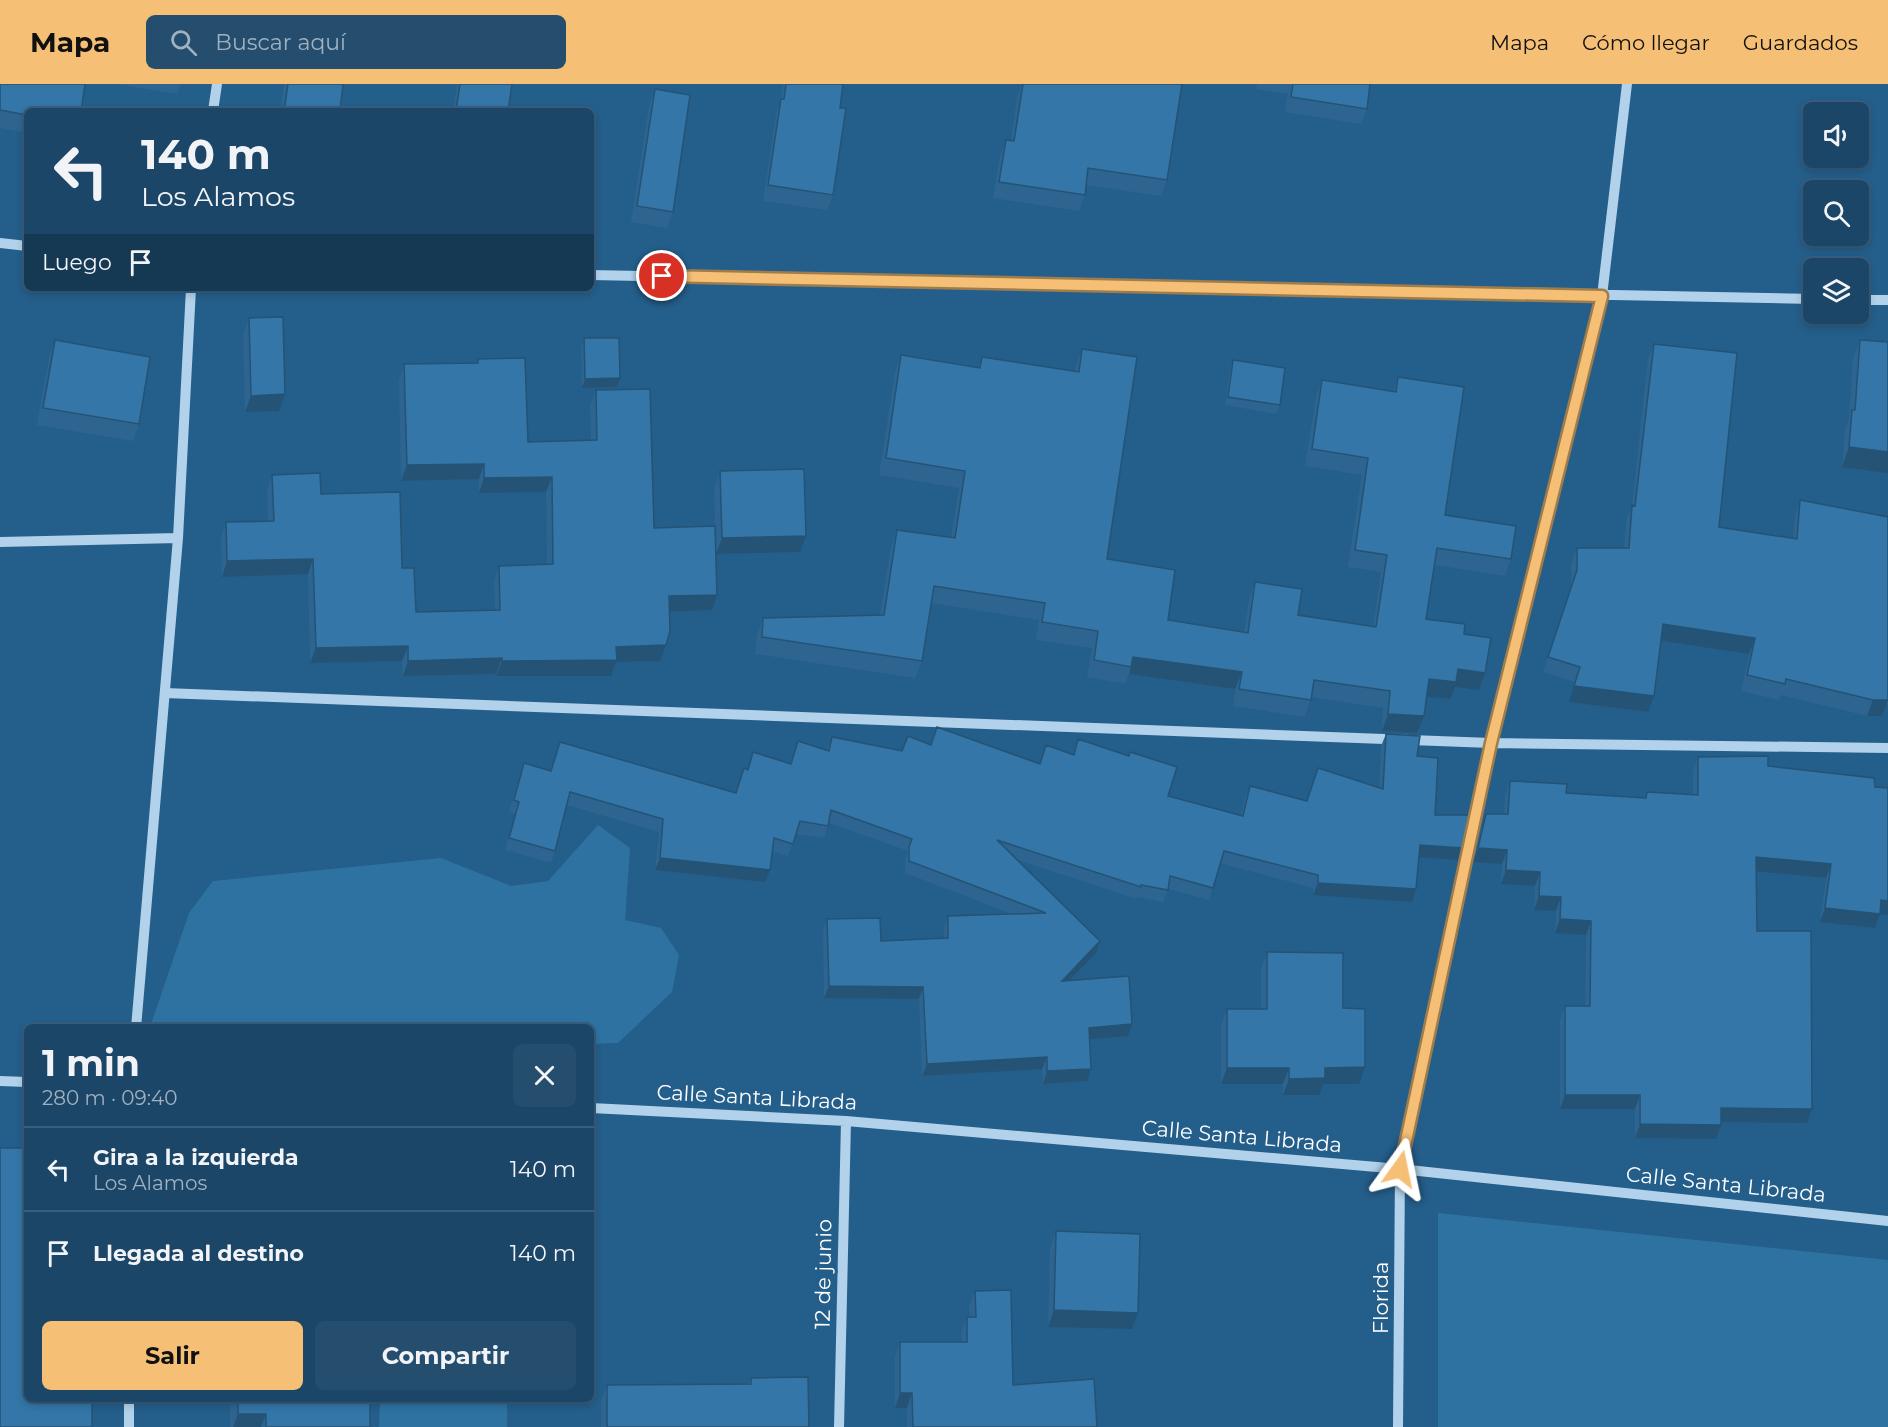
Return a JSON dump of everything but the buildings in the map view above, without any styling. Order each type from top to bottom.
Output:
[{"type":"street","points":[[213,108],[217,84]]},
{"type":"street","name":"Florida","points":[[1398,1427],[1400,1169],[1491,743],[1602,296],[1627,84]]},
{"type":"street","points":[[0,243],[24,246]]},
{"type":"street","points":[[594,275],[1803,299]]},
{"type":"street","points":[[136,1024],[178,538],[191,291]]},
{"type":"street","points":[[1869,300],[1888,300]]},
{"type":"street","points":[[0,542],[178,538]]},
{"type":"street","points":[[165,693],[1491,743],[1888,748]]},
{"type":"street","points":[[0,1082],[24,1082]]},
{"type":"street","name":"Calle Santa Librada","points":[[594,1108],[846,1121],[1400,1169],[1888,1221]]},
{"type":"street","name":"12 de junio","points":[[840,1427],[846,1121]]},
{"type":"street","points":[[129,1402],[129,1427]]},
{"type":"shaded area","points":[[598,825],[630,848],[625,920],[661,928],[679,955],[672,992],[618,1043],[594,1044],[594,1024],[151,1024],[189,913],[213,881],[441,858],[511,886],[548,881]]},
{"type":"shaded area","points":[[1438,1213],[1888,1260],[1888,1427],[1438,1427]]},
{"type":"shaded area","points":[[380,1402],[507,1402],[507,1427],[379,1427]]},
{"type":"route","points":[[662,276],[1602,296],[1491,743],[1400,1169]]}]
